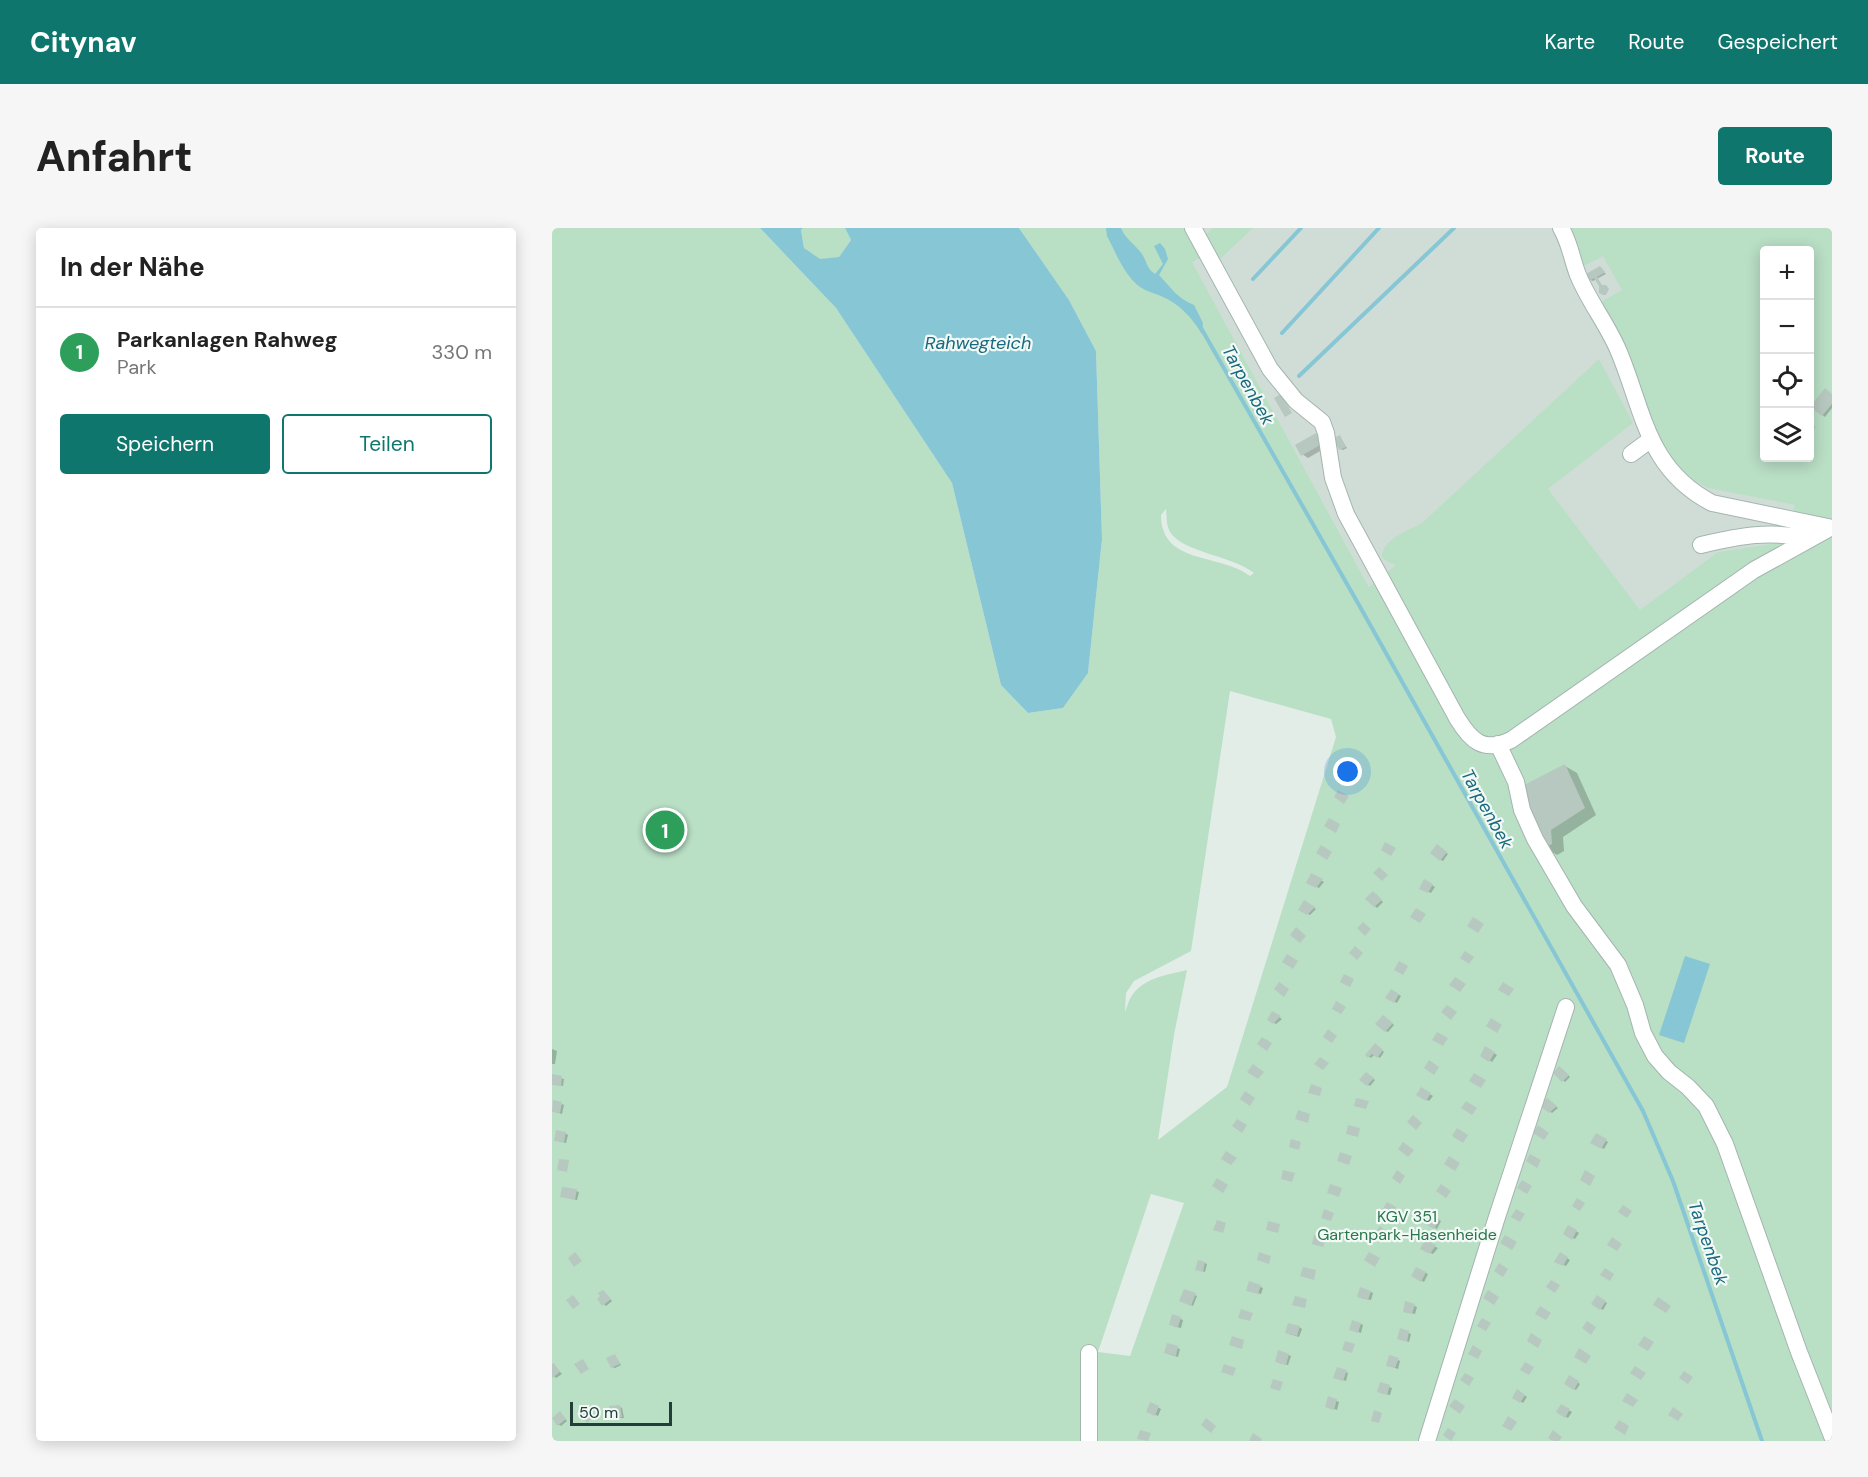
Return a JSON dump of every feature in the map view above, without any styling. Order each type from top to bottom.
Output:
[{"type":"street","points":[[1193,228],[1270,369],[1296,401],[1322,422],[1326,433],[1333,478],[1346,514],[1465,731],[1478,743],[1498,744],[1511,740],[1754,570],[1831,528]]},
{"type":"street","points":[[1561,228],[1567,237],[1584,290],[1619,351],[1650,440],[1683,483],[1695,494],[1712,503],[1831,528]]},
{"type":"street","points":[[1631,454],[1650,440]]},
{"type":"street","points":[[1701,545],[1757,534],[1785,534],[1810,538]]},
{"type":"street","points":[[1498,744],[1516,782],[1522,810],[1535,839],[1574,906],[1618,965],[1635,1005],[1643,1033],[1655,1056],[1706,1106],[1714,1120],[1725,1144],[1791,1330],[1832,1436]]},
{"type":"street","points":[[1427,1441],[1566,1007]]},
{"type":"street","points":[[1089,1353],[1089,1441]]},
{"type":"shaded area","points":[[1173,228],[1832,228],[1832,1441],[1369,587]]},
{"type":"green space","name":"KGV 351 Gartenpark-Hasenheide","points":[[552,228],[760,228],[836,308],[952,483],[1001,685],[1028,713],[1063,708],[1088,673],[1102,539],[1096,351],[1069,300],[1019,228],[1187,228],[1203,256],[1192,262],[1369,587],[1396,565],[1382,557],[1386,545],[1391,540],[1422,523],[1599,359],[1633,423],[1548,489],[1640,610],[1718,552],[1785,542],[1795,505],[1708,488],[1684,475],[1649,422],[1623,350],[1597,304],[1622,290],[1603,256],[1580,268],[1573,234],[1568,228],[1832,228],[1832,1425],[1719,1119],[1706,1099],[1672,1070],[1658,1054],[1646,1032],[1639,1004],[1621,962],[1576,905],[1543,848],[1552,844],[1551,830],[1585,808],[1565,765],[1522,786],[1511,762],[1500,762],[1513,783],[1518,810],[1532,841],[1570,907],[1614,967],[1624,985],[1640,1035],[1652,1058],[1666,1075],[1686,1090],[1711,1121],[1829,1441],[552,1441]],"holes":[[[1166,509],[1167,524],[1176,539],[1196,549],[1234,562],[1254,573],[1250,576],[1238,569],[1181,550],[1171,542],[1164,531],[1161,515]],[[1230,691],[1331,719],[1336,737],[1227,1087],[1158,1140],[1174,1035],[1187,970],[1158,978],[1138,988],[1125,1012],[1126,993],[1134,981],[1191,951]],[[1151,1194],[1184,1203],[1130,1356],[1098,1352]]]},
{"type":"green space","points":[[803,228],[845,228],[851,240],[839,257],[819,260],[804,248],[801,230]]},
{"type":"green space","points":[[1213,228],[1253,228],[1219,260],[1202,237]]},
{"type":"water","name":"Rahwegteich","points":[[760,228],[803,228],[801,230],[804,248],[820,259],[839,257],[851,240],[845,228],[1019,228],[1069,300],[1096,351],[1102,539],[1088,673],[1063,708],[1028,713],[1001,685],[952,483],[836,308]]},
{"type":"water","points":[[1106,228],[1121,228],[1155,274],[1163,264],[1154,246],[1160,243],[1168,259],[1159,275],[1179,296],[1194,305],[1203,323],[1202,334],[1179,307],[1134,282],[1117,256],[1107,236]]},
{"type":"water","points":[[1685,956],[1710,964],[1684,1043],[1659,1035]]},
{"type":"building","points":[[1600,266],[1605,272],[1597,277],[1602,285],[1606,285],[1609,289],[1606,295],[1599,293],[1599,286],[1594,278],[1589,281],[1586,274]]},
{"type":"building","points":[[1825,388],[1832,394],[1832,404],[1822,416],[1814,410],[1814,402]]},
{"type":"building","points":[[1281,394],[1292,413],[1285,417],[1274,398]]},
{"type":"building","points":[[1316,433],[1322,444],[1301,456],[1295,445]]},
{"type":"building","points":[[1340,435],[1346,447],[1339,450],[1334,438]]},
{"type":"building","points":[[1347,762],[1357,769],[1352,777],[1342,770]]},
{"type":"building","points":[[1565,764],[1585,808],[1551,830],[1552,844],[1543,848],[1522,786]]},
{"type":"building","points":[[1338,790],[1349,796],[1344,804],[1334,797]]},
{"type":"building","points":[[1329,818],[1340,824],[1336,833],[1324,826]]},
{"type":"building","points":[[1385,842],[1396,848],[1391,856],[1381,850]]},
{"type":"building","points":[[1437,844],[1447,852],[1440,861],[1430,853]]},
{"type":"building","points":[[1321,845],[1332,852],[1327,860],[1316,853]]},
{"type":"building","points":[[1379,867],[1388,875],[1382,881],[1373,873]]},
{"type":"building","points":[[1311,873],[1323,879],[1316,888],[1306,883]]},
{"type":"building","points":[[1424,879],[1433,884],[1428,893],[1419,889]]},
{"type":"building","points":[[1373,891],[1382,900],[1374,907],[1365,899]]},
{"type":"building","points":[[1304,900],[1315,907],[1307,915],[1298,910]]},
{"type":"building","points":[[1416,908],[1426,914],[1420,923],[1410,917]]},
{"type":"building","points":[[1473,917],[1484,924],[1478,933],[1467,926]]},
{"type":"building","points":[[1363,922],[1371,929],[1365,936],[1357,928]]},
{"type":"building","points":[[1296,927],[1306,936],[1300,943],[1290,935]]},
{"type":"building","points":[[1355,946],[1363,953],[1357,960],[1349,953]]},
{"type":"building","points":[[1465,951],[1474,957],[1469,964],[1460,958]]},
{"type":"building","points":[[1287,954],[1298,961],[1293,969],[1282,962]]},
{"type":"building","points":[[1399,961],[1408,966],[1403,975],[1394,970]]},
{"type":"building","points":[[1344,974],[1354,979],[1350,987],[1340,982]]},
{"type":"building","points":[[1455,977],[1466,984],[1460,992],[1449,985]]},
{"type":"building","points":[[1279,982],[1289,989],[1284,997],[1274,989]]},
{"type":"building","points":[[1503,982],[1514,989],[1509,996],[1498,990]]},
{"type":"building","points":[[1391,989],[1399,994],[1394,1003],[1385,998]]},
{"type":"building","points":[[1336,1001],[1346,1007],[1341,1014],[1332,1009]]},
{"type":"building","points":[[1447,1005],[1457,1012],[1451,1020],[1441,1012]]},
{"type":"building","points":[[1272,1011],[1281,1016],[1273,1024],[1267,1020]]},
{"type":"building","points":[[1383,1015],[1393,1023],[1385,1032],[1375,1024]]},
{"type":"building","points":[[1491,1018],[1502,1025],[1497,1033],[1486,1026]]},
{"type":"building","points":[[1328,1029],[1337,1036],[1332,1043],[1323,1037]]},
{"type":"building","points":[[1437,1032],[1448,1038],[1443,1046],[1432,1040]]},
{"type":"building","points":[[1262,1037],[1272,1043],[1267,1051],[1257,1044]]},
{"type":"building","points":[[1375,1043],[1383,1050],[1377,1058],[1372,1054],[1368,1058],[1365,1055]]},
{"type":"building","points":[[1485,1046],[1495,1052],[1489,1062],[1480,1056]]},
{"type":"building","points":[[1320,1057],[1329,1063],[1323,1070],[1314,1064]]},
{"type":"building","points":[[1429,1060],[1439,1067],[1434,1075],[1424,1068]]},
{"type":"building","points":[[1253,1064],[1264,1072],[1258,1079],[1247,1072]]},
{"type":"building","points":[[1559,1066],[1569,1075],[1562,1082],[1553,1073]]},
{"type":"building","points":[[1366,1072],[1374,1078],[1367,1086],[1359,1080]]},
{"type":"building","points":[[1474,1073],[1486,1080],[1481,1088],[1469,1081]]},
{"type":"building","points":[[552,1074],[562,1076],[561,1086],[552,1085]]},
{"type":"building","points":[[1311,1084],[1322,1088],[1320,1096],[1308,1093]]},
{"type":"building","points":[[1421,1087],[1431,1093],[1426,1101],[1416,1095]]},
{"type":"building","points":[[1245,1091],[1255,1098],[1250,1106],[1240,1099]]},
{"type":"building","points":[[1356,1098],[1369,1101],[1366,1109],[1354,1106]]},
{"type":"building","points":[[1547,1098],[1557,1106],[1549,1113],[1540,1106]]},
{"type":"building","points":[[553,1100],[562,1102],[560,1113],[552,1112]]},
{"type":"building","points":[[1466,1101],[1477,1108],[1472,1115],[1461,1108]]},
{"type":"building","points":[[1298,1110],[1310,1114],[1308,1123],[1295,1119]]},
{"type":"building","points":[[1413,1115],[1422,1123],[1416,1130],[1407,1122]]},
{"type":"building","points":[[1237,1119],[1247,1125],[1242,1133],[1232,1126]]},
{"type":"building","points":[[1348,1125],[1360,1128],[1358,1137],[1346,1134]]},
{"type":"building","points":[[1538,1125],[1549,1133],[1544,1140],[1533,1133]]},
{"type":"building","points":[[1457,1128],[1468,1135],[1463,1143],[1452,1136]]},
{"type":"building","points":[[556,1130],[566,1132],[564,1142],[554,1141]]},
{"type":"building","points":[[1596,1133],[1607,1139],[1601,1149],[1590,1143]]},
{"type":"building","points":[[1291,1139],[1301,1142],[1299,1150],[1289,1147]]},
{"type":"building","points":[[1403,1142],[1414,1150],[1408,1157],[1398,1149]]},
{"type":"building","points":[[1226,1151],[1237,1158],[1231,1165],[1221,1159]]},
{"type":"building","points":[[1340,1152],[1352,1156],[1349,1165],[1337,1161]]},
{"type":"building","points":[[1530,1154],[1541,1160],[1537,1168],[1526,1161]]},
{"type":"building","points":[[1449,1156],[1460,1163],[1455,1171],[1444,1164]]},
{"type":"building","points":[[559,1159],[569,1160],[567,1172],[557,1170]]},
{"type":"building","points":[[1283,1170],[1295,1173],[1292,1182],[1281,1179]]},
{"type":"building","points":[[1397,1170],[1405,1176],[1400,1184],[1392,1178]]},
{"type":"building","points":[[1585,1170],[1595,1176],[1590,1186],[1580,1180]]},
{"type":"building","points":[[1217,1178],[1228,1185],[1223,1193],[1212,1186]]},
{"type":"building","points":[[1522,1180],[1532,1186],[1527,1194],[1517,1188]]},
{"type":"building","points":[[1330,1184],[1342,1188],[1339,1197],[1327,1193]]},
{"type":"building","points":[[1441,1184],[1451,1191],[1446,1198],[1436,1191]]},
{"type":"building","points":[[562,1187],[577,1189],[575,1200],[560,1197]]},
{"type":"building","points":[[1577,1198],[1585,1203],[1580,1211],[1572,1206]]},
{"type":"building","points":[[1387,1202],[1396,1207],[1391,1215],[1382,1210]]},
{"type":"building","points":[[1623,1205],[1632,1211],[1627,1218],[1618,1212]]},
{"type":"building","points":[[1324,1209],[1334,1213],[1331,1221],[1321,1218]]},
{"type":"building","points":[[1516,1209],[1525,1214],[1520,1222],[1511,1217]]},
{"type":"building","points":[[1431,1214],[1440,1219],[1434,1229],[1425,1224]]},
{"type":"building","points":[[1217,1220],[1226,1223],[1223,1233],[1213,1230]]},
{"type":"building","points":[[1268,1221],[1280,1224],[1278,1233],[1266,1230]]},
{"type":"building","points":[[1568,1225],[1577,1230],[1572,1240],[1563,1234]]},
{"type":"building","points":[[1380,1226],[1388,1233],[1383,1240],[1375,1233]]},
{"type":"building","points":[[1314,1235],[1326,1239],[1323,1247],[1312,1244]]},
{"type":"building","points":[[1505,1235],[1517,1242],[1512,1250],[1500,1243]]},
{"type":"building","points":[[1612,1237],[1622,1244],[1617,1251],[1607,1245]]},
{"type":"building","points":[[1425,1240],[1436,1245],[1430,1254],[1420,1249]]},
{"type":"building","points":[[575,1252],[582,1261],[574,1267],[568,1258]]},
{"type":"building","points":[[1259,1252],[1271,1256],[1269,1264],[1257,1260]]},
{"type":"building","points":[[1369,1252],[1380,1258],[1375,1267],[1364,1260]]},
{"type":"building","points":[[1560,1252],[1568,1257],[1563,1266],[1554,1262]]},
{"type":"building","points":[[1198,1260],[1205,1262],[1203,1272],[1195,1270]]},
{"type":"building","points":[[1499,1263],[1508,1269],[1503,1277],[1494,1271]]},
{"type":"building","points":[[1303,1267],[1316,1270],[1314,1280],[1300,1276]]},
{"type":"building","points":[[1416,1267],[1426,1272],[1421,1282],[1411,1276]]},
{"type":"building","points":[[1605,1268],[1614,1274],[1610,1281],[1600,1275]]},
{"type":"building","points":[[1551,1280],[1560,1285],[1555,1293],[1546,1287]]},
{"type":"building","points":[[1249,1281],[1261,1285],[1258,1294],[1246,1291]]},
{"type":"building","points":[[1360,1287],[1371,1291],[1368,1300],[1357,1297]]},
{"type":"building","points":[[1184,1289],[1196,1293],[1191,1306],[1179,1301]]},
{"type":"building","points":[[603,1290],[611,1299],[602,1306],[597,1299],[600,1296],[598,1293]]},
{"type":"building","points":[[1488,1290],[1499,1297],[1494,1305],[1483,1298]]},
{"type":"building","points":[[573,1295],[580,1304],[573,1309],[566,1300]]},
{"type":"building","points":[[1597,1295],[1606,1301],[1600,1310],[1591,1304]]},
{"type":"building","points":[[1295,1296],[1307,1299],[1305,1308],[1292,1305]]},
{"type":"building","points":[[1658,1297],[1671,1306],[1666,1313],[1653,1305]]},
{"type":"building","points":[[1405,1301],[1415,1304],[1412,1314],[1403,1312]]},
{"type":"building","points":[[1540,1306],[1551,1313],[1546,1320],[1535,1314]]},
{"type":"building","points":[[1241,1309],[1253,1313],[1250,1321],[1238,1318]]},
{"type":"building","points":[[1172,1314],[1181,1317],[1178,1327],[1169,1325]]},
{"type":"building","points":[[1482,1318],[1491,1323],[1486,1331],[1477,1326]]},
{"type":"building","points":[[1352,1320],[1361,1323],[1358,1333],[1349,1330]]},
{"type":"building","points":[[1587,1321],[1596,1327],[1591,1335],[1582,1328]]},
{"type":"building","points":[[1288,1323],[1300,1326],[1297,1336],[1285,1333]]},
{"type":"building","points":[[1400,1328],[1409,1331],[1407,1342],[1397,1339]]},
{"type":"building","points":[[1531,1333],[1542,1340],[1538,1348],[1527,1341]]},
{"type":"building","points":[[1232,1336],[1244,1340],[1242,1349],[1229,1345]]},
{"type":"building","points":[[1644,1336],[1654,1342],[1648,1351],[1638,1345]]},
{"type":"building","points":[[1345,1341],[1355,1344],[1352,1353],[1342,1350]]},
{"type":"building","points":[[1167,1343],[1178,1346],[1176,1356],[1164,1353]]},
{"type":"building","points":[[1473,1345],[1482,1351],[1478,1359],[1468,1354]]},
{"type":"building","points":[[1579,1348],[1591,1356],[1586,1364],[1574,1357]]},
{"type":"building","points":[[1278,1350],[1289,1354],[1286,1365],[1275,1362]]},
{"type":"building","points":[[615,1354],[620,1364],[611,1368],[606,1358]]},
{"type":"building","points":[[1389,1355],[1399,1358],[1395,1368],[1386,1366]]},
{"type":"building","points":[[583,1359],[589,1369],[581,1374],[574,1364]]},
{"type":"building","points":[[1525,1362],[1534,1367],[1529,1375],[1520,1370]]},
{"type":"building","points":[[554,1363],[560,1372],[552,1378],[552,1364]]},
{"type":"building","points":[[1224,1364],[1236,1368],[1233,1376],[1221,1372]]},
{"type":"building","points":[[1635,1366],[1646,1373],[1641,1380],[1630,1373]]},
{"type":"building","points":[[1337,1367],[1347,1370],[1343,1381],[1333,1378]]},
{"type":"building","points":[[1684,1371],[1693,1377],[1688,1384],[1679,1378]]},
{"type":"building","points":[[1465,1373],[1474,1378],[1469,1386],[1460,1380]]},
{"type":"building","points":[[1569,1375],[1579,1381],[1574,1390],[1564,1384]]},
{"type":"building","points":[[1273,1379],[1283,1382],[1280,1391],[1270,1388]]},
{"type":"building","points":[[1380,1382],[1390,1385],[1387,1395],[1377,1392]]},
{"type":"building","points":[[1517,1389],[1525,1395],[1520,1403],[1512,1398]]},
{"type":"building","points":[[1627,1393],[1638,1400],[1633,1407],[1622,1401]]},
{"type":"building","points":[[1328,1396],[1337,1399],[1334,1410],[1325,1407]]},
{"type":"building","points":[[1455,1399],[1465,1406],[1460,1414],[1449,1406]]},
{"type":"building","points":[[1150,1402],[1159,1406],[1155,1416],[1146,1412]]},
{"type":"building","points":[[1561,1404],[1570,1409],[1565,1418],[1556,1412]]},
{"type":"building","points":[[620,1405],[622,1417],[610,1419],[609,1406]]},
{"type":"building","points":[[1673,1407],[1683,1414],[1678,1421],[1668,1415]]},
{"type":"building","points":[[589,1409],[595,1416],[587,1423],[581,1415]]},
{"type":"building","points":[[1374,1410],[1382,1413],[1379,1423],[1371,1421]]},
{"type":"building","points":[[560,1411],[566,1419],[557,1426],[552,1418]]},
{"type":"building","points":[[1508,1416],[1517,1422],[1511,1431],[1502,1426]]},
{"type":"building","points":[[1206,1418],[1216,1426],[1211,1433],[1201,1425]]},
{"type":"building","points":[[1619,1420],[1629,1426],[1625,1435],[1614,1428]]},
{"type":"building","points":[[1448,1428],[1456,1433],[1451,1441],[1443,1435]]},
{"type":"building","points":[[1140,1430],[1151,1433],[1148,1441],[1137,1439]]},
{"type":"building","points":[[1553,1430],[1562,1437],[1559,1441],[1548,1438]]},
{"type":"building","points":[[1253,1433],[1262,1439],[1261,1441],[1249,1441]]},
{"type":"waterway","points":[[1253,279],[1301,228]]},
{"type":"waterway","points":[[1282,333],[1379,228]]},
{"type":"waterway","points":[[1299,376],[1454,228]]},
{"type":"waterway","name":"Tarpenbek","points":[[1201,328],[1643,1111],[1673,1181],[1762,1441]]},
{"type":"place","name":"Parkanlagen Rahweg","points":[[665,830]]}]
